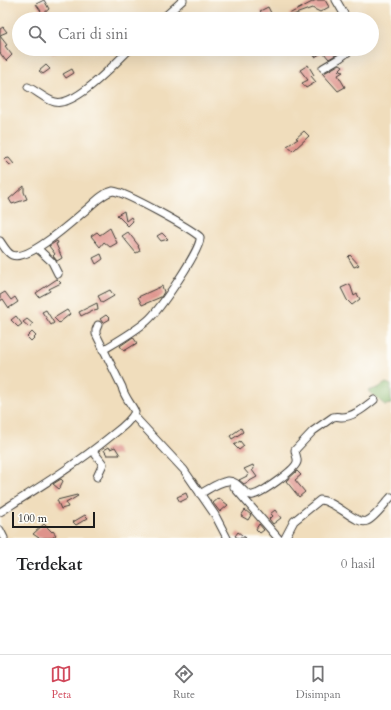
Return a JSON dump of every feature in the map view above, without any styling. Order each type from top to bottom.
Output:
[{"type":"street","points":[[170,12],[183,0]]},
{"type":"street","points":[[336,0],[342,12]]},
{"type":"street","points":[[28,87],[49,100],[65,102],[89,88],[123,56]]},
{"type":"street","points":[[323,68],[341,56]]},
{"type":"street","points":[[0,241],[9,253],[13,255],[19,256],[38,248],[70,224],[104,195],[113,191],[127,196],[179,223],[195,232],[200,237],[199,246],[183,273],[148,321],[103,350]]},
{"type":"street","points":[[38,248],[52,262],[58,274]]},
{"type":"street","points":[[0,512],[93,451],[128,422],[135,412],[124,396],[122,387],[96,334],[98,325]]},
{"type":"street","points":[[200,494],[220,483],[230,481],[235,483],[249,495],[253,496],[261,492],[294,467],[297,461],[295,450],[313,431],[333,417],[350,416],[374,400]]},
{"type":"street","points":[[133,415],[184,470],[214,515],[227,538]]},
{"type":"street","points":[[93,451],[102,462],[103,466],[97,477]]},
{"type":"street","points":[[230,481],[278,538]]},
{"type":"street","points":[[285,538],[294,522],[320,500],[331,502],[351,517],[362,522],[372,518],[391,497]]},
{"type":"street","points":[[0,530],[4,538]]},
{"type":"green space","points":[[386,383],[391,385],[391,404],[385,405],[368,391],[378,388]]},
{"type":"building","points":[[44,0],[49,9],[45,12],[42,12],[36,4]]},
{"type":"building","points":[[316,0],[325,0],[329,7],[320,12],[312,8],[301,12],[293,12]]},
{"type":"building","points":[[268,7],[270,12],[261,12],[260,11]]},
{"type":"building","points":[[3,27],[7,32],[0,35],[0,29]]},
{"type":"building","points":[[0,36],[12,55],[6,61],[0,53]]},
{"type":"building","points":[[326,56],[334,56],[329,59]]},
{"type":"building","points":[[340,64],[343,66],[338,71],[343,72],[338,75],[345,87],[338,91],[322,73]]},
{"type":"building","points":[[46,65],[50,69],[43,74],[39,71]]},
{"type":"building","points":[[308,65],[314,75],[311,76],[316,82],[306,88],[302,83],[308,80],[300,70]]},
{"type":"building","points":[[72,69],[74,73],[66,78],[63,74]]},
{"type":"building","points":[[304,131],[309,136],[293,151],[287,146],[298,139],[296,138]]},
{"type":"building","points":[[9,158],[14,164],[10,165],[4,159]]},
{"type":"building","points":[[24,186],[24,192],[27,199],[12,204],[9,199]]},
{"type":"building","points":[[124,211],[126,221],[131,217],[133,221],[128,226],[117,215]]},
{"type":"building","points":[[110,228],[117,243],[110,247],[104,242],[100,247],[91,236],[97,232],[100,235]]},
{"type":"building","points":[[128,232],[139,246],[140,251],[136,253],[122,236]]},
{"type":"building","points":[[162,233],[168,239],[161,241],[157,236]]},
{"type":"building","points":[[57,241],[58,243],[56,244],[62,258],[57,261],[53,256],[55,254],[49,246]]},
{"type":"building","points":[[101,254],[103,259],[96,264],[93,258]]},
{"type":"building","points":[[350,255],[359,265],[354,267],[348,257]]},
{"type":"building","points":[[57,279],[61,283],[49,289],[50,291],[39,297],[36,293]]},
{"type":"building","points":[[350,284],[354,296],[357,294],[360,299],[352,305],[347,300],[341,288]]},
{"type":"building","points":[[162,286],[164,292],[161,297],[142,305],[138,297]]},
{"type":"building","points":[[110,290],[114,296],[102,303],[98,296]]},
{"type":"building","points":[[5,292],[11,300],[15,297],[18,302],[9,308],[3,299],[0,301],[0,295]]},
{"type":"building","points":[[97,303],[98,310],[93,310],[81,316],[79,312]]},
{"type":"building","points":[[46,310],[54,323],[51,325],[42,312]]},
{"type":"building","points":[[67,310],[70,314],[59,323],[54,318]]},
{"type":"building","points":[[106,315],[110,319],[103,323],[100,319]]},
{"type":"building","points":[[16,316],[22,324],[18,327],[11,320]]},
{"type":"building","points":[[27,319],[33,324],[29,327],[23,322]]},
{"type":"building","points":[[32,332],[36,336],[31,341],[27,337]]},
{"type":"building","points":[[133,337],[137,343],[124,351],[120,346]]},
{"type":"building","points":[[241,428],[243,432],[232,439],[230,436]]},
{"type":"building","points":[[240,441],[244,446],[239,450],[234,445]]},
{"type":"building","points":[[109,447],[110,449],[115,447],[120,455],[107,455],[104,450]]},
{"type":"building","points":[[253,465],[254,469],[252,470],[257,477],[244,484],[239,480],[249,475],[244,469]]},
{"type":"building","points":[[297,471],[301,475],[295,480],[305,492],[299,497],[286,481]]},
{"type":"building","points":[[61,479],[63,481],[59,489],[53,484]]},
{"type":"building","points":[[186,493],[188,498],[180,502],[177,497]]},
{"type":"building","points":[[78,496],[66,503],[68,507],[61,509],[57,500]]},
{"type":"building","points":[[219,498],[228,505],[220,512],[213,503]]},
{"type":"building","points":[[245,510],[251,515],[248,520],[241,516]]},
{"type":"building","points":[[275,510],[281,518],[273,524],[269,519],[272,516],[270,514]]},
{"type":"building","points":[[85,515],[88,518],[76,525],[73,522]]},
{"type":"building","points":[[44,524],[56,535],[52,538],[39,538],[33,534]]},
{"type":"building","points":[[259,524],[264,530],[260,533],[256,529]]},
{"type":"building","points":[[238,532],[246,538],[238,538],[235,536]]}]
